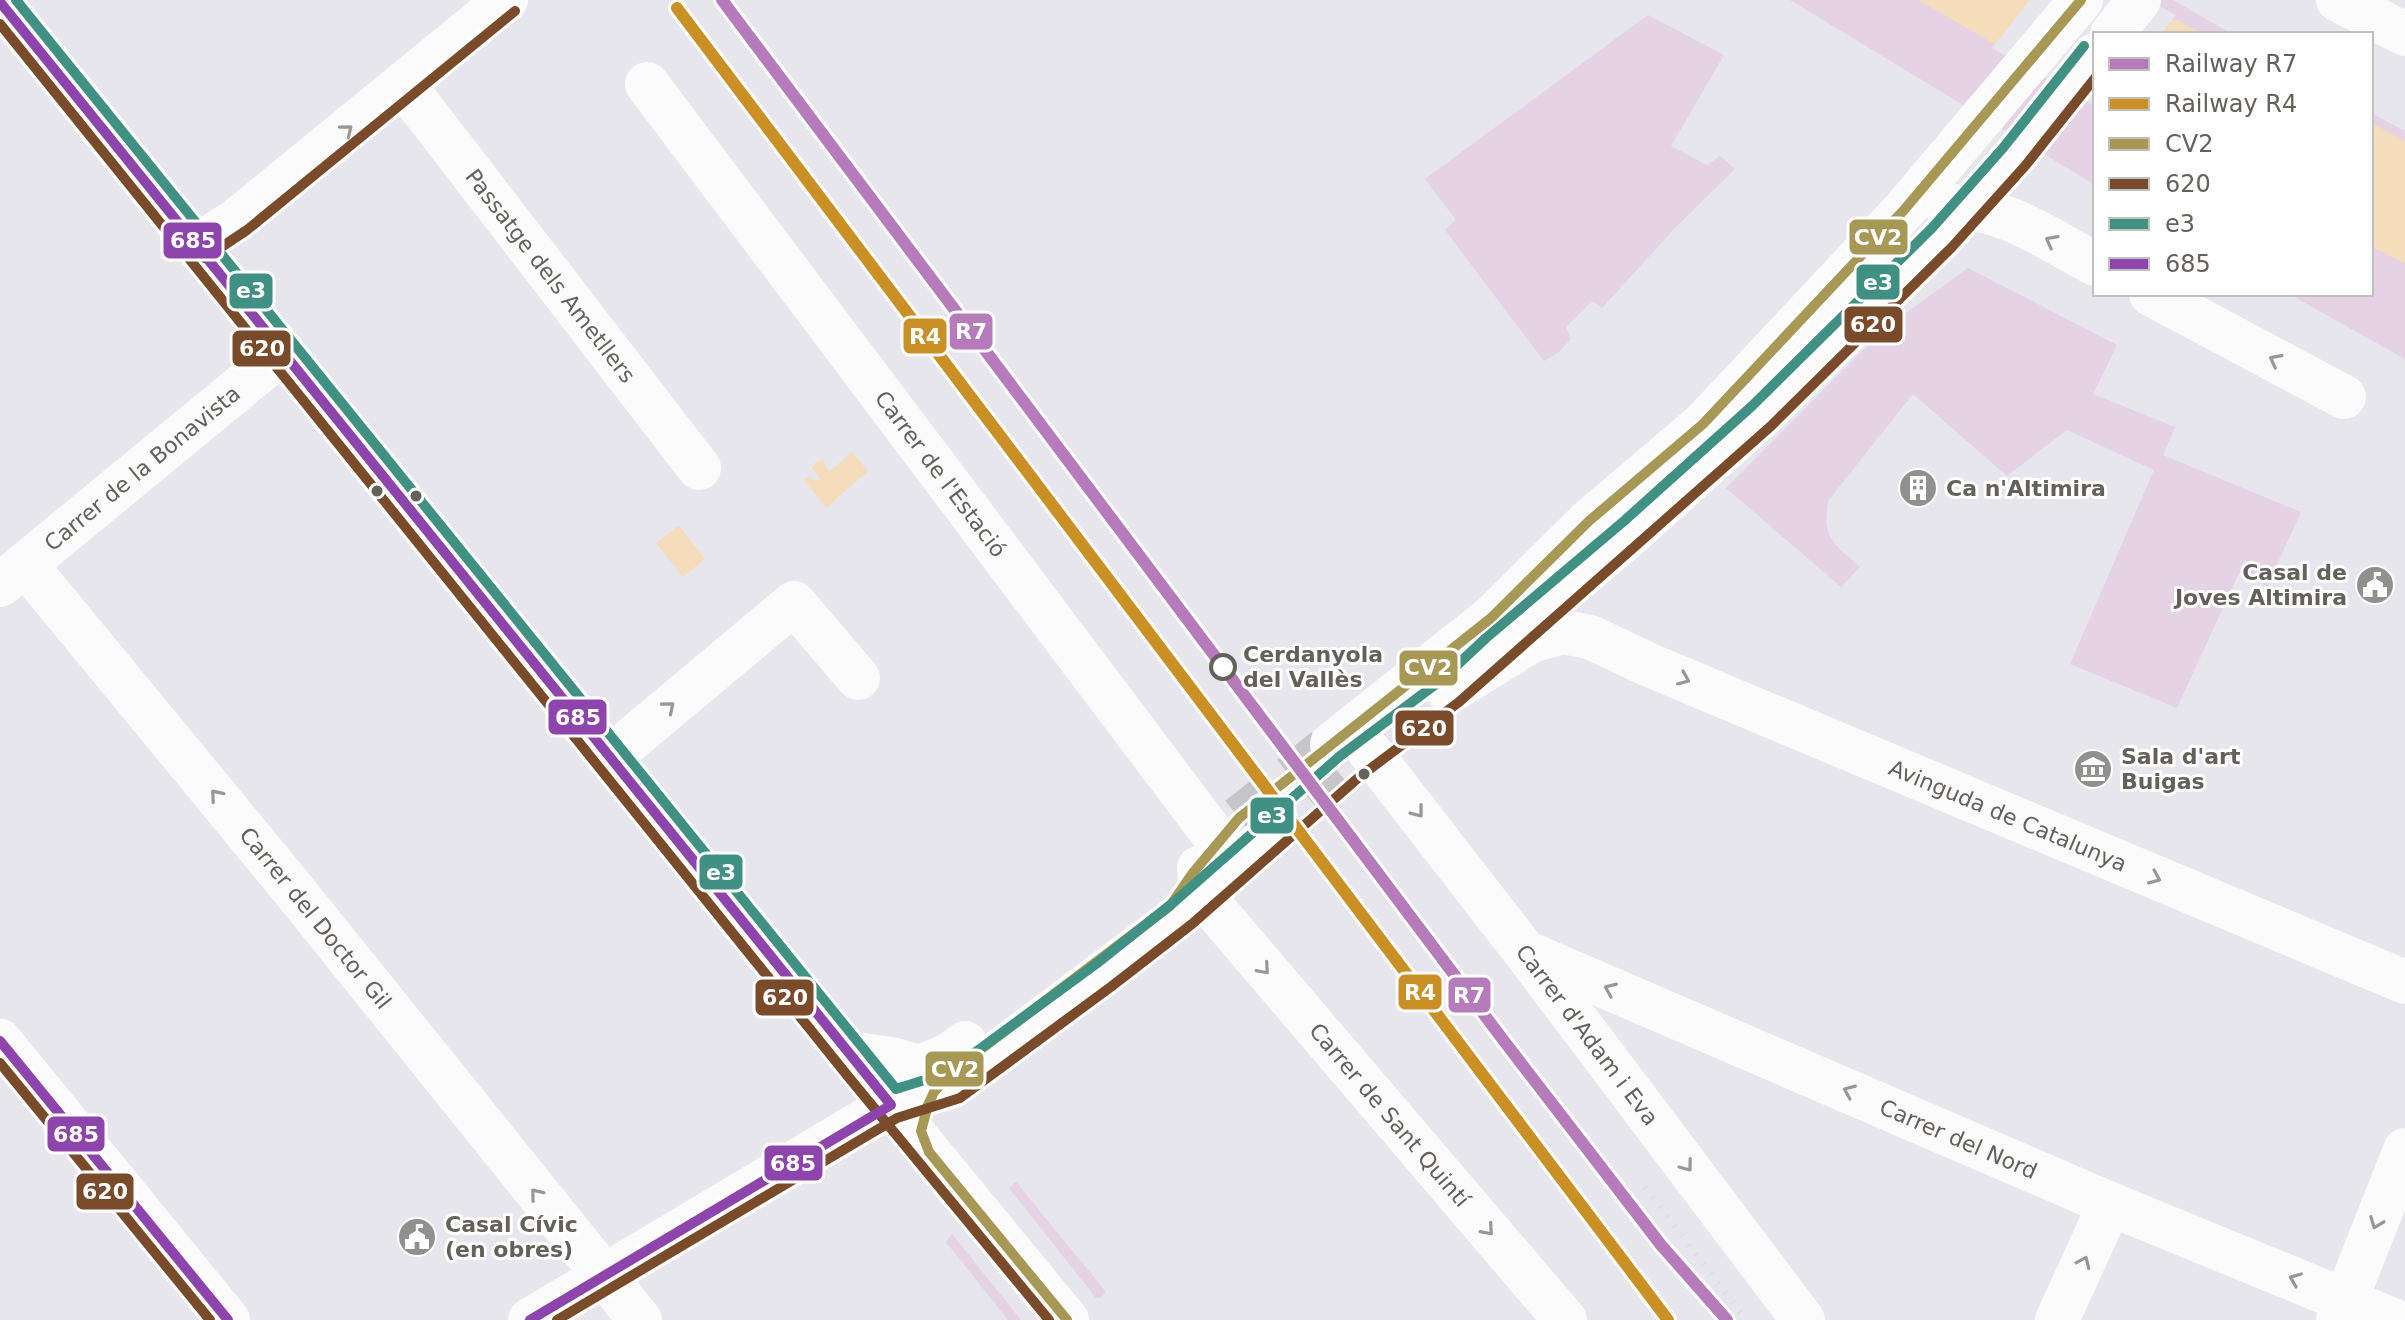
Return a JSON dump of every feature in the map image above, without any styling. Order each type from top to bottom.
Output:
[{"type":"street","points":[[197,246],[238,219],[506,0]]},
{"type":"street","points":[[1967,173],[2081,0]]},
{"type":"street","points":[[2114,32],[2139,0]]},
{"type":"street","points":[[2304,0],[2364,32]]},
{"type":"street","points":[[2338,0],[2405,34]]},
{"type":"street","points":[[0,2],[1067,1320]]},
{"type":"street","points":[[2373,37],[2405,53]]},
{"type":"street","points":[[1350,754],[1491,618],[1579,540],[1708,441],[1792,360],[1967,173],[2093,57]]},
{"type":"street","name":"Passatge dels Ametllers","points":[[403,84],[699,468]]},
{"type":"street","name":"Carrer de l'Estació","points":[[647,84],[1220,864]]},
{"type":"street","points":[[1967,173],[2093,263]]},
{"type":"street","points":[[2155,296],[2344,397]]},
{"type":"street","name":"Carrer de la Bonavista","points":[[13,575],[283,352]]},
{"type":"street","points":[[1579,540],[1590,607],[1598,632],[1612,649]]},
{"type":"street","name":"Avinguda de Catalunya","points":[[1449,692],[1537,614],[1579,540]]},
{"type":"street","name":"Carrer del Doctor Gil","points":[[13,575],[292,888],[640,1320]]},
{"type":"street","points":[[610,757],[794,603],[858,678]]},
{"type":"street","name":"Avinguda de Catalunya","points":[[1350,754],[1531,641],[1563,632],[1590,637],[1612,649],[2405,982]]},
{"type":"street","name":"Carrer d'Adam i Eva","points":[[1350,754],[1525,952],[1803,1320]]},
{"type":"street","points":[[848,1053],[891,1059],[919,1067],[947,1056],[1220,864]]},
{"type":"street","points":[[929,1152],[921,1131],[934,1092],[955,1069],[1170,906],[1220,864]]},
{"type":"street","name":"Carrer de Sant Quintí","points":[[1220,864],[1565,1320]]},
{"type":"street","name":"Carrer del Nord","points":[[1525,952],[2110,1204],[2342,1310],[2393,1320]]},
{"type":"street","points":[[0,1041],[228,1320]]},
{"type":"street","points":[[530,1320],[891,1105],[934,1092]]},
{"type":"street","points":[[2342,1310],[2405,1150]]},
{"type":"street","points":[[2057,1320],[2110,1204]]},
{"type":"shaded area","points":[[1790,0],[2173,0],[2229,32],[2093,32],[2093,184]]},
{"type":"shaded area","points":[[1918,0],[2139,0],[2199,32],[2093,32],[2093,101]]},
{"type":"shaded area","points":[[1648,15],[1724,55],[1671,146],[1707,165],[1720,156],[1735,169],[1675,228],[1602,308],[1592,301],[1566,327],[1571,339],[1559,352],[1544,361],[1445,230],[1456,220],[1425,179]]},
{"type":"shaded area","points":[[2373,114],[2405,131],[2405,359],[2293,296],[2373,296]]},
{"type":"shaded area","points":[[2373,124],[2405,141],[2405,263],[2373,248]]},
{"type":"shaded area","points":[[1968,268],[2117,345],[2093,394],[2175,427],[2163,455],[2301,512],[2267,586],[2239,573],[2177,708],[2070,664],[2154,470],[2067,430],[2007,476],[1913,394],[1828,501],[1828,532],[1843,552],[1860,567],[1841,587],[1726,488],[1884,329]]},
{"type":"shaded area","points":[[852,452],[868,471],[826,508],[804,480],[808,477],[817,481],[820,479],[812,468],[816,462],[823,460],[829,472]]},
{"type":"shaded area","points":[[679,526],[705,559],[683,577],[656,543]]},
{"type":"shaded area","points":[[1016,1182],[1106,1292],[1100,1298],[1096,1298],[1009,1188]]},
{"type":"shaded area","points":[[952,1234],[1021,1320],[1008,1320],[946,1242]]},
{"type":"pier","points":[[2030,0],[2148,0],[2176,15],[2163,32],[2093,32],[2093,105],[1992,48]]},
{"type":"tunnel","points":[[1239,818],[1332,744]]},
{"type":"tunnel","points":[[1260,843],[1340,774]]},
{"type":"railway","points":[[1645,1187],[1746,1320]]},
{"type":"rail line","name":"R7","points":[[722,0],[1504,1041],[1661,1245],[1727,1320]]},
{"type":"rail line","name":"R4","points":[[677,8],[1668,1320]]},
{"type":"transit line","name":"e3","points":[[16,0],[896,1089],[947,1073],[1096,964],[1174,902],[1340,756],[1440,681],[1624,521],[1752,406],[1932,228],[2003,148],[2084,46]]},
{"type":"transit line","name":"CV2","points":[[1067,1320],[929,1152],[921,1131],[934,1092],[955,1069],[1170,906],[1192,874],[1239,818],[1491,618],[1589,521],[1703,424],[1904,210],[2081,0]]},
{"type":"transit line","name":"685","points":[[0,2],[891,1105],[530,1320]]},
{"type":"transit line","name":"620","points":[[205,258],[247,230],[515,11]]},
{"type":"transit line","name":"620","points":[[0,24],[851,1080],[1049,1320]]},
{"type":"transit line","name":"620","points":[[557,1320],[897,1118],[960,1098],[1192,924],[1358,778],[1459,702],[1771,426],[1952,247],[2025,166],[2093,81]]},
{"type":"transit line","name":"685","points":[[0,1041],[228,1320]]},
{"type":"transit line","name":"620","points":[[0,1063],[210,1320]]},
{"type":"place","name":"Ca n'Altimira","points":[[1918,488]]},
{"type":"place","name":"Casal de Joves Altimira","points":[[2375,585]]},
{"type":"place","name":"Cerdanyola del Vallès","points":[[1223,667]]},
{"type":"place","name":"Sala d'art Buigas","points":[[2093,769]]},
{"type":"place","name":"Casal Cívic (en obres)","points":[[417,1237]]}]
